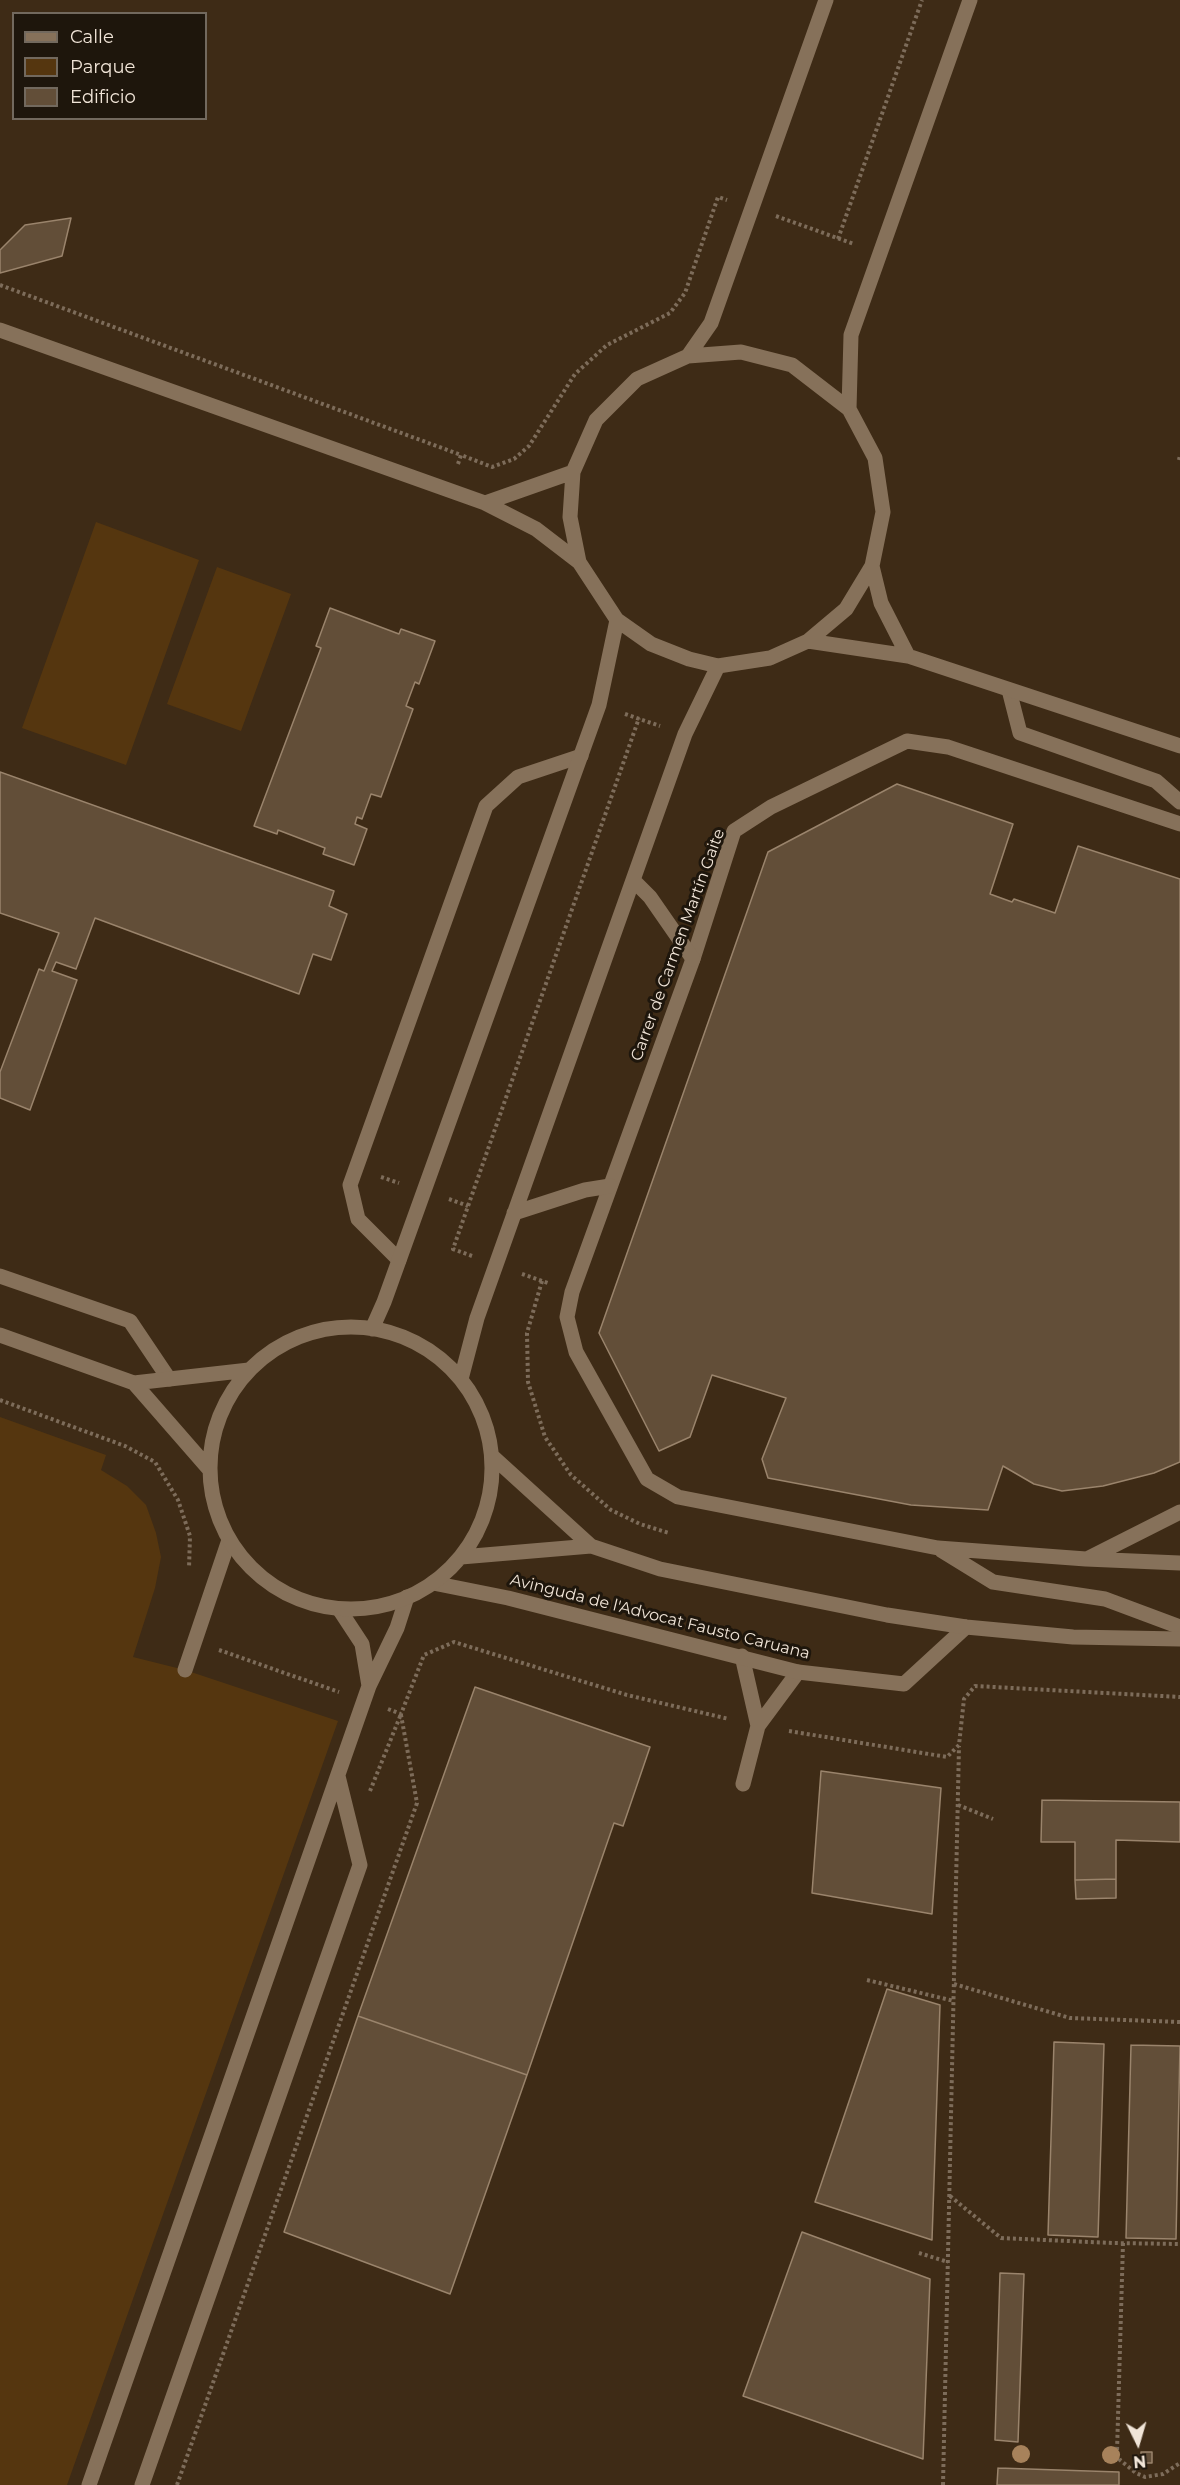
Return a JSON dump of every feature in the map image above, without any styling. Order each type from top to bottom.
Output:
[{"type":"street","points":[[688,356],[711,322],[826,0]]},
{"type":"street","points":[[849,409],[851,335],[970,0]]},
{"type":"street","points":[[0,330],[485,503],[536,529],[579,562],[617,620],[651,644],[689,659],[717,666],[770,658],[808,641],[846,609],[872,566],[883,512],[875,458],[849,409],[792,365],[741,352],[688,356],[637,379],[596,420],[573,472],[570,517],[579,562]]},
{"type":"street","points":[[485,503],[573,472]]},
{"type":"street","points":[[872,566],[881,603],[908,656]]},
{"type":"street","points":[[372,1329],[581,756],[598,705],[617,620]]},
{"type":"street","points":[[808,641],[908,656],[1180,746]]},
{"type":"street","points":[[461,1379],[477,1318],[685,735],[717,666]]},
{"type":"street","points":[[1009,690],[1020,733],[1156,781],[1180,802]]},
{"type":"street","name":"Carrer de Carmen Martín Gaite","points":[[938,1548],[678,1497],[647,1479],[576,1352],[567,1317],[572,1292],[693,959],[734,831],[771,807],[907,741],[948,747],[1180,824]]},
{"type":"street","points":[[399,1260],[358,1219],[350,1185],[474,839],[486,806],[518,777],[581,756]]},
{"type":"street","points":[[633,880],[650,897],[693,959]]},
{"type":"street","points":[[514,1213],[585,1190],[610,1186]]},
{"type":"street","points":[[0,1276],[130,1321],[169,1379]]},
{"type":"street","points":[[326,1328],[372,1329],[390,1332],[416,1342],[440,1357],[461,1379],[476,1400],[485,1420],[492,1456],[493,1478],[484,1515],[461,1557],[433,1583],[407,1597],[377,1606],[339,1609],[310,1603],[276,1587],[247,1564],[229,1540],[214,1506],[209,1469],[213,1436],[219,1416],[231,1392],[249,1370],[269,1352],[300,1336],[326,1328]]},
{"type":"street","points":[[0,1335],[134,1383],[249,1370]]},
{"type":"street","points":[[134,1383],[209,1469]]},
{"type":"street","name":"Avinguda de l'Advocat Fausto Caruana","points":[[492,1456],[591,1546]]},
{"type":"street","points":[[1086,1559],[1180,1512]]},
{"type":"street","points":[[185,1670],[229,1540]]},
{"type":"street","name":"Avinguda de l'Advocat Fausto Caruana","points":[[461,1557],[591,1546],[660,1569],[887,1615],[966,1627],[1073,1637],[1180,1639]]},
{"type":"street","points":[[938,1548],[1086,1559],[1180,1563]]},
{"type":"street","points":[[938,1548],[993,1582],[1105,1599],[1180,1628]]},
{"type":"street","name":"Avinguda de l'Advocat Fausto Caruana","points":[[433,1583],[508,1598],[798,1672],[904,1684],[966,1627]]},
{"type":"street","points":[[89,2485],[367,1693],[397,1628],[407,1597]]},
{"type":"street","points":[[339,1609],[362,1644],[367,1693]]},
{"type":"street","points":[[742,1656],[758,1726]]},
{"type":"street","points":[[743,1784],[758,1726],[798,1672]]},
{"type":"street","points":[[142,2485],[360,1865],[338,1776]]},
{"type":"path","points":[[838,239],[922,0]]},
{"type":"path","points":[[0,285],[492,467],[514,459],[529,446],[575,374],[607,345],[670,313],[685,293],[718,197],[880,254]]},
{"type":"path","points":[[450,490],[461,455]]},
{"type":"path","points":[[598,705],[685,735]]},
{"type":"path","points":[[639,718],[453,1249],[542,1281],[527,1333],[528,1382],[545,1437],[571,1475],[611,1510],[640,1524],[669,1533]]},
{"type":"path","points":[[0,1400],[125,1446],[155,1462],[178,1500],[190,1536],[189,1578]]},
{"type":"path","points":[[194,1641],[367,1693],[401,1714]]},
{"type":"path","points":[[177,2485],[417,1803],[401,1714],[424,1655],[454,1642],[627,1695],[758,1726],[947,1756],[959,1745]]},
{"type":"path","points":[[943,2485],[959,1745],[964,1699],[975,1686],[1180,1697]]},
{"type":"path","points":[[958,1805],[993,1819]]},
{"type":"path","points":[[867,1980],[954,2001]]},
{"type":"path","points":[[954,1984],[1070,2018],[1180,2022]]},
{"type":"path","points":[[950,2196],[1001,2238],[1180,2244]]},
{"type":"path","points":[[1123,2243],[1117,2452],[1120,2460],[1145,2477],[1163,2474],[1180,2463]]},
{"type":"path","points":[[920,2253],[948,2262]]},
{"type":"path","points":[[1145,2477],[1145,2485]]},
{"type":"green space","points":[[96,522],[199,560],[126,765],[22,728]]},
{"type":"green space","points":[[217,567],[291,594],[241,731],[167,704]]},
{"type":"green space","points":[[0,1417],[106,1455],[101,1470],[127,1486],[146,1505],[156,1533],[161,1557],[155,1588],[133,1657],[185,1670],[338,1721],[67,2485],[0,2485]]},
{"type":"building","points":[[71,218],[62,256],[0,273],[0,250],[25,225]]},
{"type":"building","points":[[330,608],[399,634],[401,629],[435,641],[419,684],[415,682],[406,706],[413,709],[381,797],[371,794],[362,819],[357,817],[355,824],[367,829],[354,865],[323,854],[325,848],[278,830],[277,834],[254,826],[321,648],[316,646]]},
{"type":"building","points":[[0,772],[334,891],[329,906],[347,914],[331,960],[313,954],[299,994],[95,918],[76,969],[56,962],[52,971],[77,980],[30,1110],[0,1098],[0,1072],[39,969],[44,971],[59,933],[0,913]]},
{"type":"building","points":[[897,784],[1013,824],[990,894],[1012,902],[1014,899],[1055,913],[1078,846],[1180,879],[1180,1462],[1154,1473],[1103,1486],[1062,1491],[1034,1484],[1003,1466],[988,1510],[911,1505],[768,1478],[762,1459],[786,1398],[712,1375],[690,1437],[659,1451],[599,1333],[768,852]]},
{"type":"building","points":[[475,1687],[650,1747],[623,1826],[614,1823],[527,2075],[358,2016]]},
{"type":"building","points":[[821,1771],[941,1788],[932,1914],[812,1893]]},
{"type":"building","points":[[1042,1800],[1180,1802],[1180,1842],[1116,1840],[1116,1879],[1075,1880],[1075,1842],[1041,1842]]},
{"type":"building","points":[[1116,1879],[1116,1898],[1076,1899],[1075,1880]]},
{"type":"building","points":[[887,1989],[940,2005],[932,2240],[815,2202]]},
{"type":"building","points":[[358,2016],[527,2075],[450,2294],[284,2232]]},
{"type":"building","points":[[1054,2042],[1104,2044],[1098,2237],[1048,2235]]},
{"type":"building","points":[[1131,2045],[1180,2046],[1176,2239],[1126,2238]]},
{"type":"building","points":[[802,2232],[930,2279],[923,2459],[743,2396]]},
{"type":"building","points":[[1000,2273],[1024,2274],[1018,2442],[995,2440]]},
{"type":"building","points":[[1141,2452],[1152,2452],[1152,2463],[1141,2463]]},
{"type":"building","points":[[998,2468],[1119,2472],[1119,2485],[997,2485]]}]
